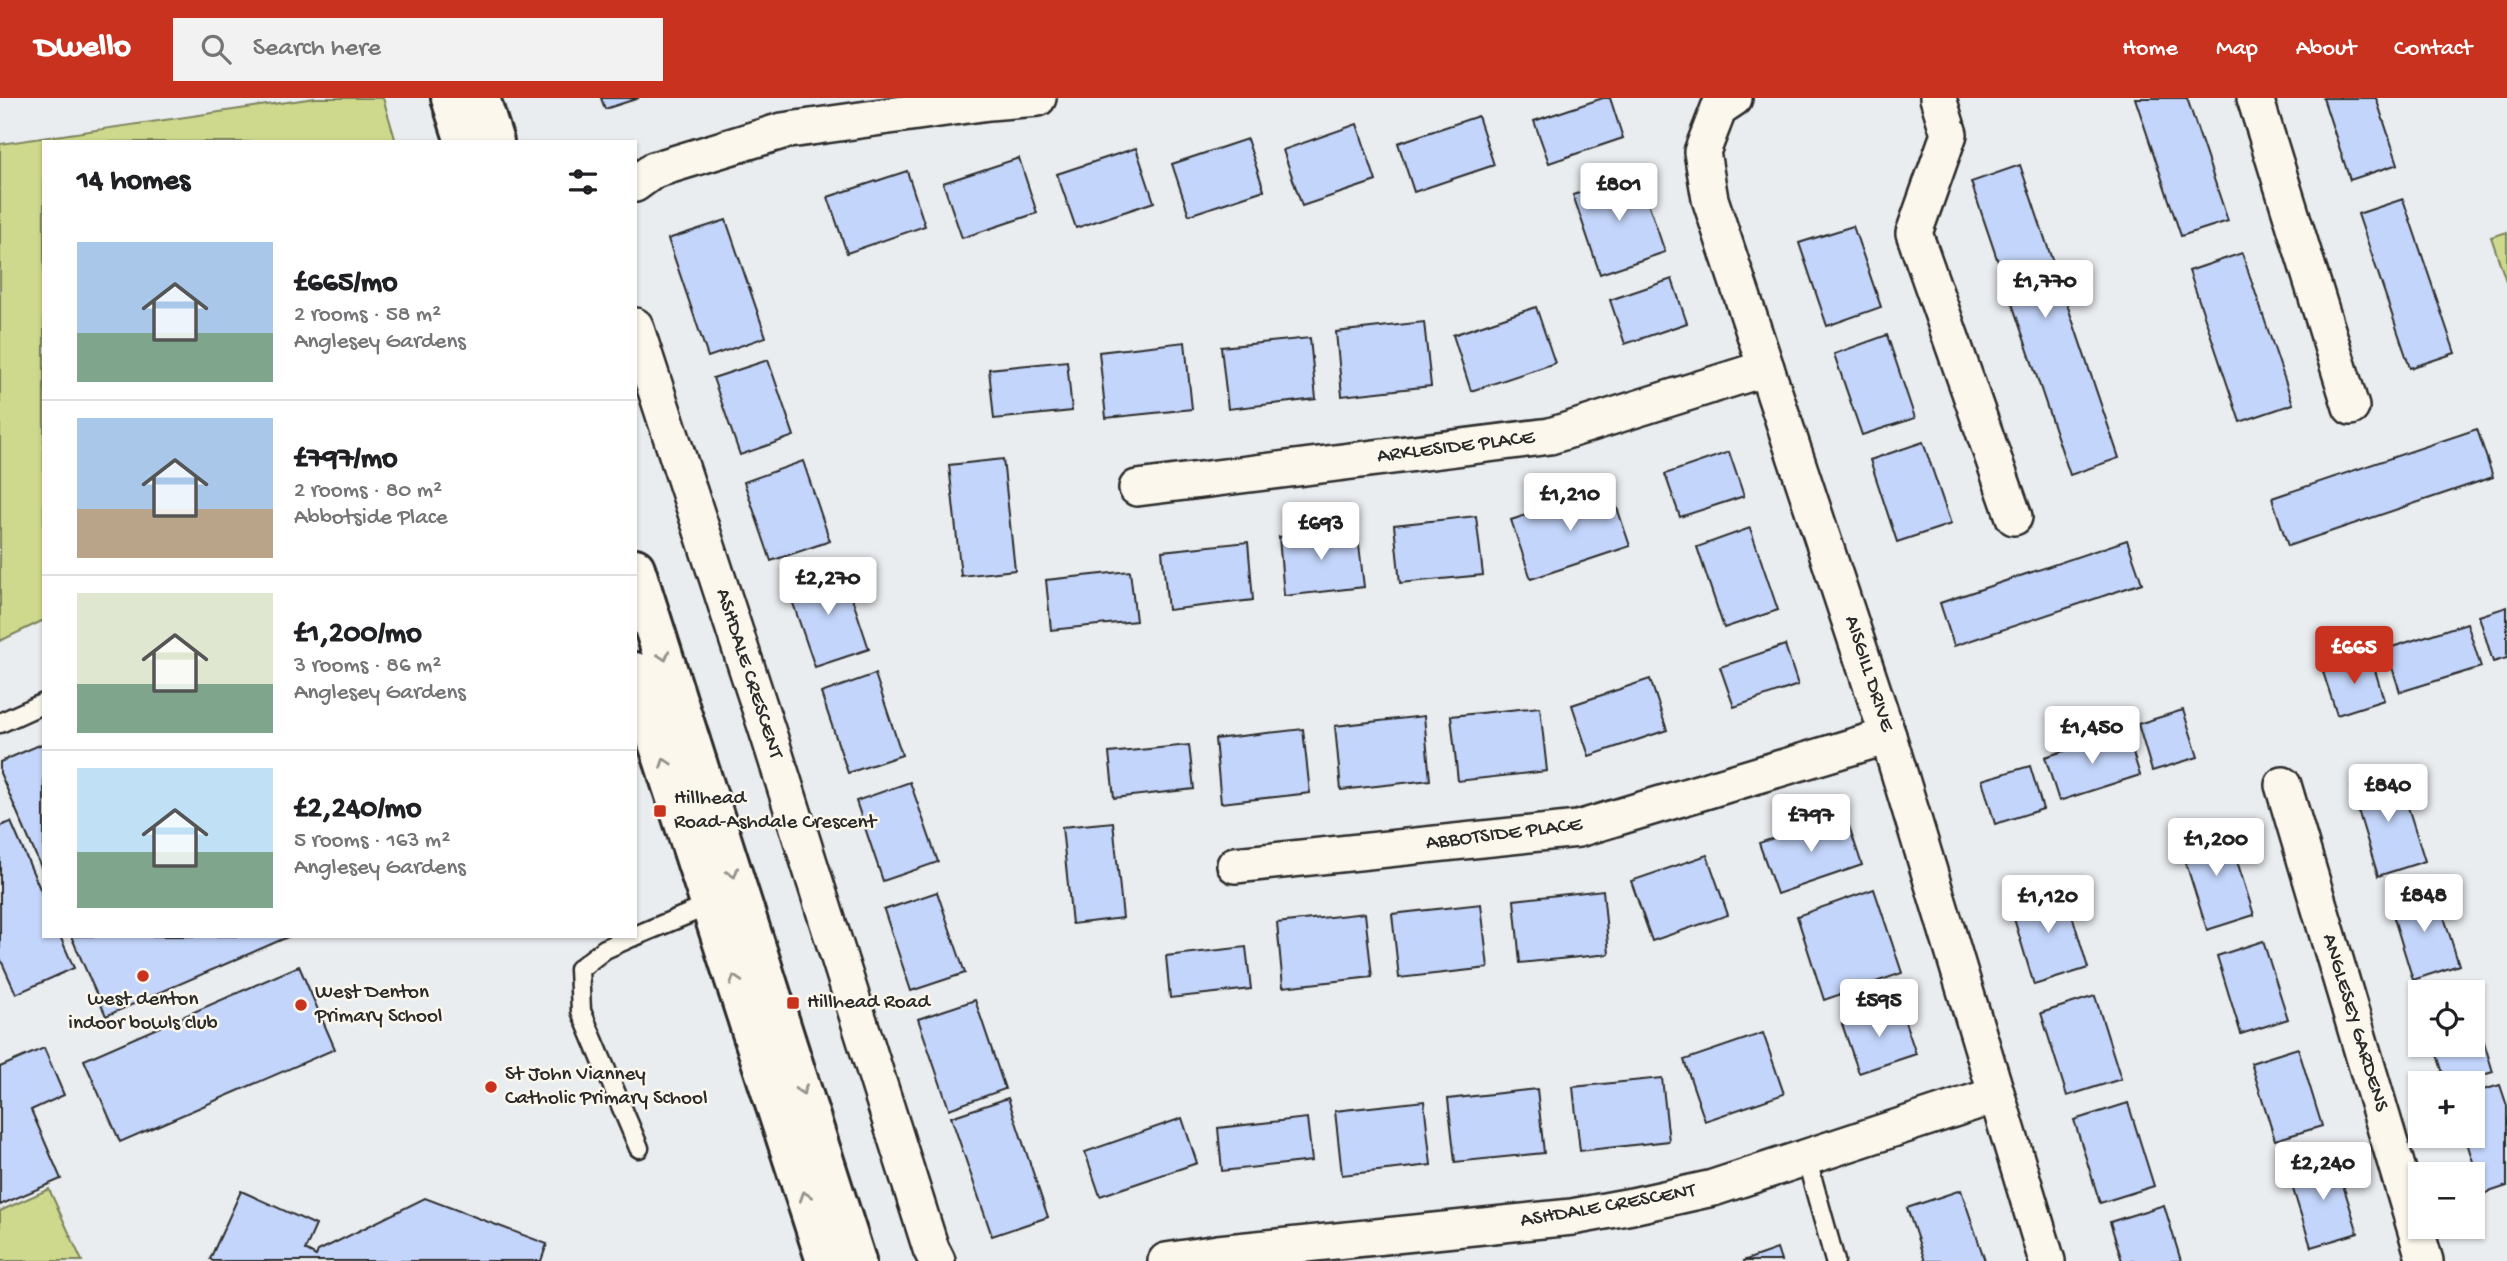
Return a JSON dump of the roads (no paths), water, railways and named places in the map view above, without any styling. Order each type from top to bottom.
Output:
[{"type":"street","points":[[451,98],[464,140]]},
{"type":"street","points":[[480,98],[493,140]]},
{"type":"street","points":[[637,183],[654,170],[782,131],[989,102],[1038,98]]},
{"type":"street","points":[[1938,98],[1949,134],[1914,233],[2014,517]]},
{"type":"street","points":[[2255,98],[2351,407]]},
{"type":"street","name":"AISGILL DRIVE","points":[[1720,101],[1702,152],[1710,199],[1888,736],[2047,1261]]},
{"type":"street","name":"ASHDALE CRESCENT","points":[[637,332],[937,1261]]},
{"type":"street","name":"ARKLESIDE PLACE","points":[[1137,488],[1550,436],[1766,368]]},
{"type":"street","points":[[637,574],[856,1261]]},
{"type":"street","points":[[637,678],[825,1261]]},
{"type":"street","name":"ABBOTSIDE PLACE","points":[[1235,865],[1578,828],[1888,736]]},
{"type":"street","name":"ANGLESEY GARDENS","points":[[2283,785],[2425,1261]]},
{"type":"street","name":"ASHDALE CRESCENT","points":[[1166,1261],[1218,1253],[1572,1217],[1713,1188],[1996,1095]]},
{"type":"lane","points":[[0,723],[42,704]]},
{"type":"lane","points":[[637,935],[710,905]]},
{"type":"lane","points":[[630,938],[605,949],[579,969],[581,1011],[639,1148]]},
{"type":"lane","points":[[1806,1157],[1835,1261]]},
{"type":"place","name":"Hillhead Road-Ashdale Crescent","points":[[660,811]]},
{"type":"place","name":"west denton indoor bowls club","points":[[143,976]]},
{"type":"place","name":"Hillhead Road","points":[[793,1003]]},
{"type":"place","name":"West Denton Primary School","points":[[301,1005]]},
{"type":"place","name":"St John Vianney Catholic Primary School","points":[[491,1087]]}]
